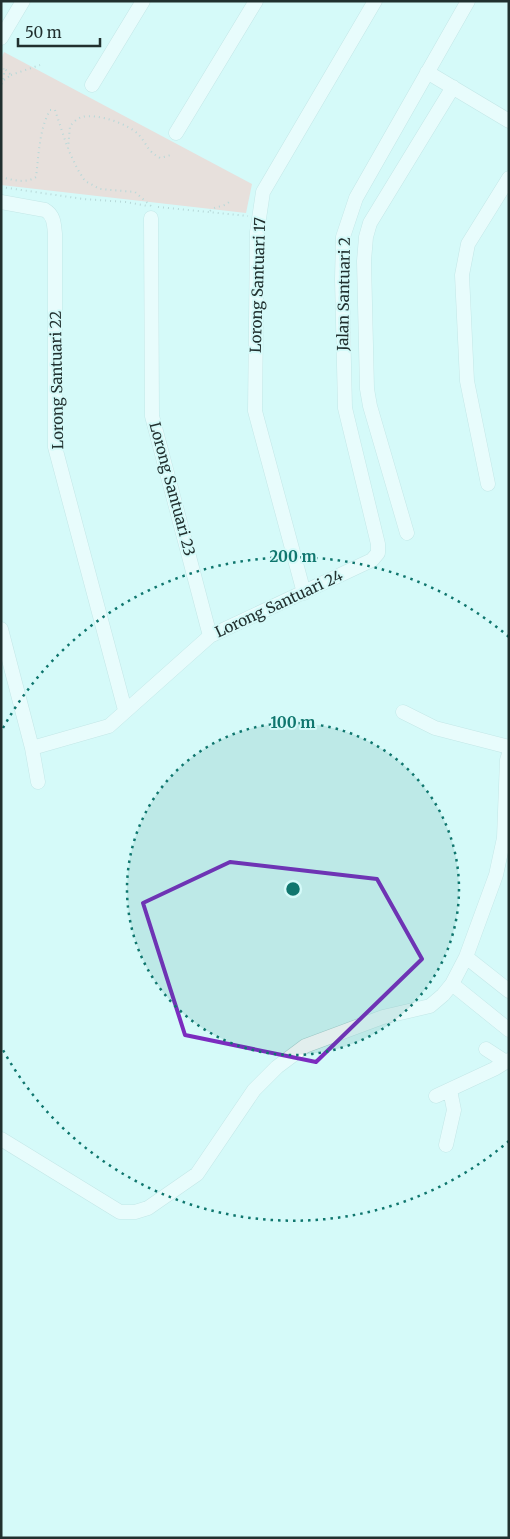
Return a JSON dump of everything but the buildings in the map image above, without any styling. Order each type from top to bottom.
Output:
[{"type":"street","points":[[1,38],[23,1]]},
{"type":"street","points":[[92,85],[143,1]]},
{"type":"street","points":[[176,133],[256,1]]},
{"type":"street","name":"Lorong Santuari 17","points":[[304,593],[256,411],[257,232],[263,192],[375,1]]},
{"type":"street","name":"Jalan Santuari 2","points":[[378,553],[378,544],[345,408],[343,237],[356,198],[468,1]]},
{"type":"street","points":[[427,72],[509,121]]},
{"type":"street","points":[[408,533],[366,389],[364,262],[366,238],[370,223],[452,87]]},
{"type":"street","points":[[488,484],[467,381],[462,275],[468,244],[509,178]]},
{"type":"street","name":"Lorong Santuari 22","points":[[1,202],[45,210],[51,213],[54,223],[56,234],[55,447],[125,710]]},
{"type":"street","name":"Lorong Santuari 23","points":[[151,212],[152,416],[210,636]]},
{"type":"street","name":"Lorong Santuari 24","points":[[32,748],[109,726],[210,636],[372,560],[378,553]]},
{"type":"street","points":[[2,638],[32,748],[38,782]]},
{"type":"street","points":[[403,712],[435,728],[509,747]]},
{"type":"street","points":[[1,1138],[120,1212],[135,1212],[148,1208],[197,1174],[254,1090],[277,1066],[305,1046],[383,1017],[430,1006],[443,996],[452,984],[466,957],[496,875],[504,838],[507,760],[509,754]]},
{"type":"street","points":[[466,957],[509,992]]},
{"type":"street","points":[[452,984],[509,1030]]},
{"type":"street","points":[[436,1096],[494,1070],[507,1061],[486,1049]]},
{"type":"street","points":[[446,1144],[454,1110],[450,1090]]},
{"type":"path","points":[[1,64],[11,75]]},
{"type":"path","points":[[4,80],[11,75],[40,65]]},
{"type":"path","points":[[1,86],[4,80],[4,67]]},
{"type":"path","points":[[1,177],[17,181],[30,181],[36,177],[40,139],[45,118],[50,110],[55,110],[68,149],[85,180],[100,189],[135,192],[151,212]]},
{"type":"path","points":[[68,149],[70,126],[80,117],[97,115],[123,125],[139,134],[150,152],[160,158],[171,155]]},
{"type":"path","points":[[1,187],[83,199],[126,202],[151,212],[210,211],[248,216]]},
{"type":"path","points":[[210,211],[214,207],[227,205],[230,202]]},
{"type":"highlighted area","points":[[230,862],[377,879],[422,959],[316,1062],[185,1035],[143,903]]},
{"type":"shaded area","points":[[4,52],[252,184],[246,213],[1,185],[1,60]]}]
